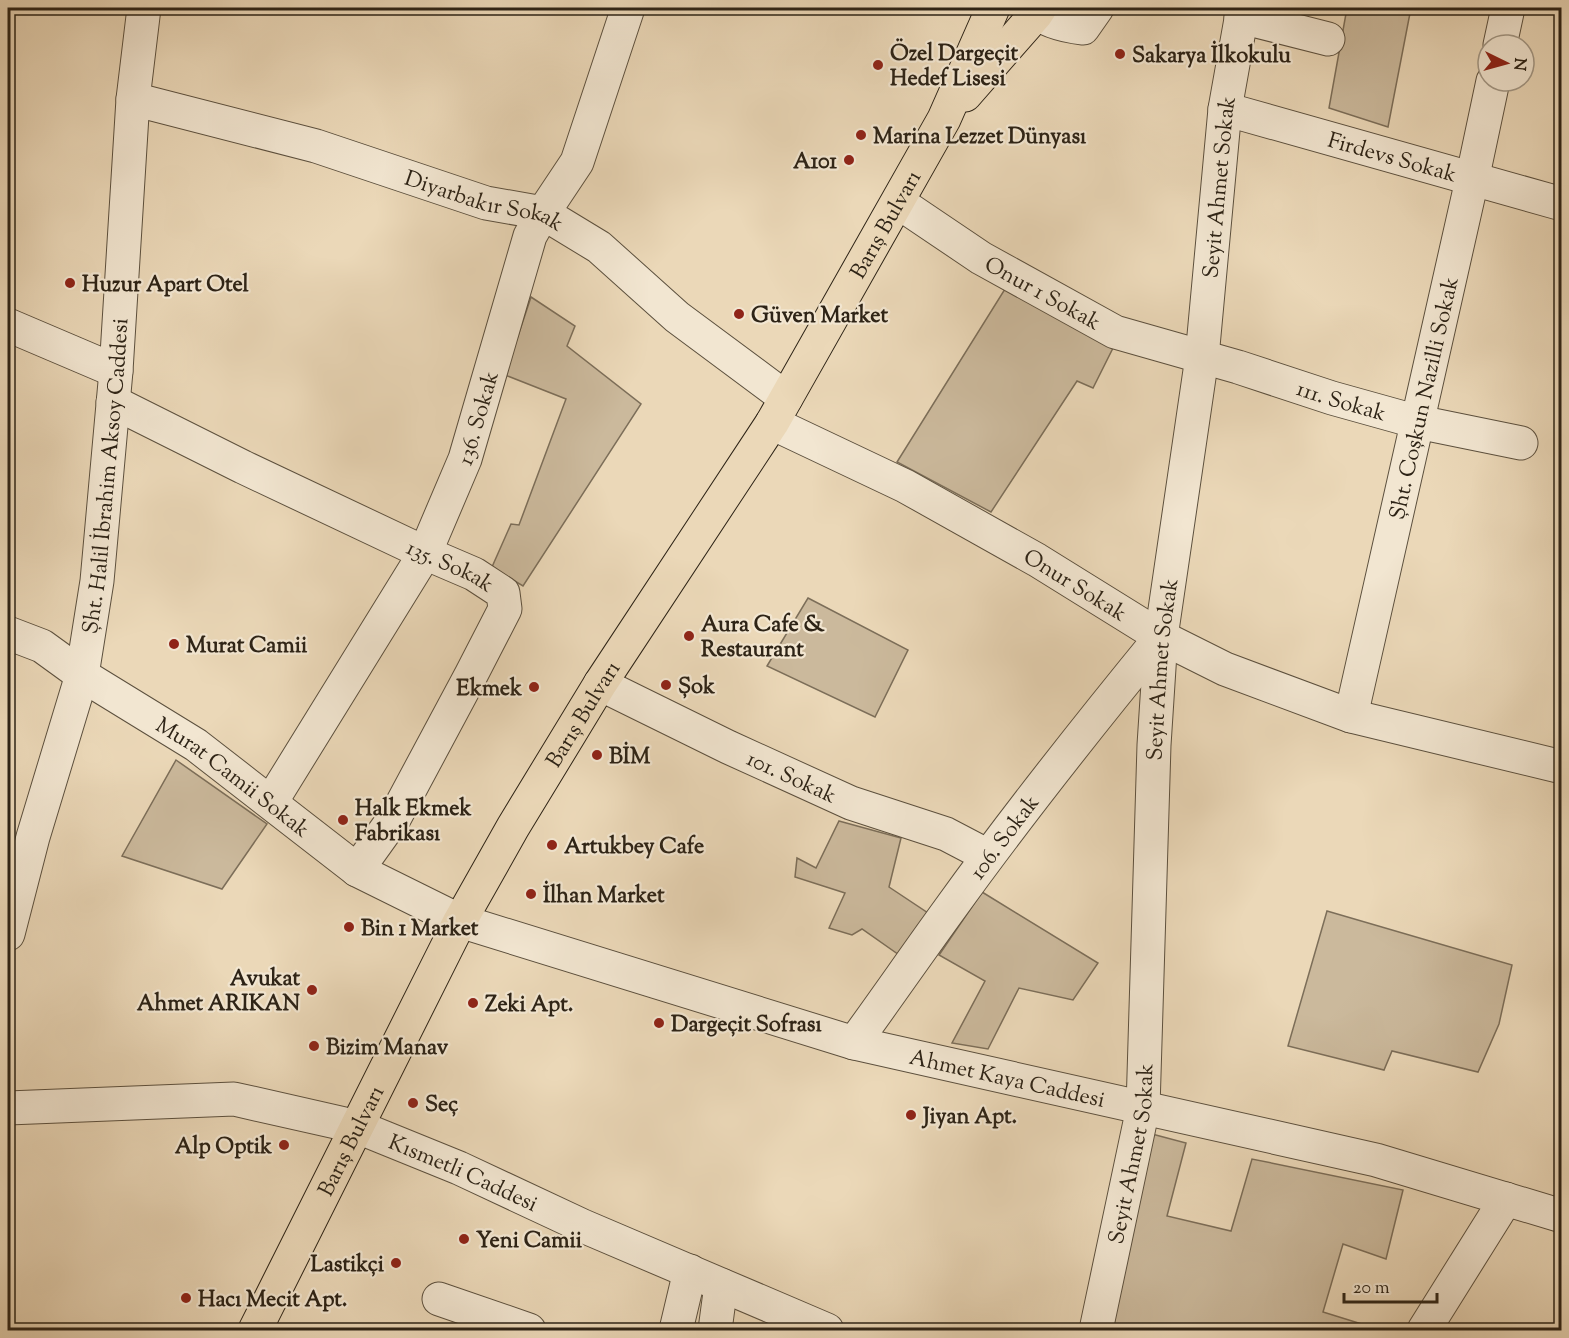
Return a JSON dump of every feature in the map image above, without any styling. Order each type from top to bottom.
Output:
[{"type":"main road","name":"Barış Bulvarı","points":[[255,1330],[459,921],[600,684],[779,411],[944,119],[993,8]]},
{"type":"main road","name":"Barış Bulvarı","points":[[944,119],[1035,10]]},
{"type":"street","name":"Şht. Halil İbrahim Aksoy Caddesi","points":[[8,934],[33,837],[82,675],[97,581],[114,387],[133,99],[144,8]]},
{"type":"street","name":"136. Sokak","points":[[271,802],[425,553],[465,459],[530,236],[577,162],[628,8]]},
{"type":"street","points":[[1035,10],[1061,25],[1083,28],[1097,8]]},
{"type":"street","points":[[1503,33],[1508,8]]},
{"type":"street","points":[[1242,12],[1328,39]]},
{"type":"street","name":"Seyit Ahmet Sokak","points":[[1096,1330],[1143,1108],[1154,745],[1161,637],[1202,357],[1225,110],[1242,12]]},
{"type":"street","name":"Şht. Coşkun Nazilli Sokak","points":[[1351,716],[1490,93]]},
{"type":"street","name":"Diyarbakır Sokak","points":[[133,99],[316,147],[486,203],[543,213],[599,247],[779,411]]},
{"type":"street","name":"Firdevs Sokak","points":[[1225,110],[1562,204]]},
{"type":"street","name":"Onur 1 Sokak","points":[[898,201],[981,258],[1115,332],[1202,357]]},
{"type":"street","name":"135. Sokak","points":[[8,325],[243,467],[474,574],[503,593],[505,609],[395,817],[357,870]]},
{"type":"street","name":"111. Sokak","points":[[1202,357],[1418,422],[1521,443]]},
{"type":"street","name":"Onur Sokak","points":[[779,411],[905,486],[1037,560],[1161,637],[1225,669],[1351,716],[1562,766]]},
{"type":"street","name":"Murat Camii Sokak","points":[[8,633],[42,646],[82,675],[196,745],[357,870],[459,921]]},
{"type":"street","name":"106. Sokak","points":[[854,1043],[988,856],[1161,637]]},
{"type":"street","name":"101. Sokak","points":[[600,684],[728,747],[851,803],[946,834],[988,856]]},
{"type":"street","name":"Ahmet Kaya Caddesi","points":[[459,921],[854,1043],[1376,1160],[1562,1216]]},
{"type":"street","name":"Kısmetli Caddesi","points":[[8,1108],[234,1099],[358,1126],[459,1168],[583,1226],[827,1330]]},
{"type":"street","points":[[1424,1330],[1506,1199]]},
{"type":"street","points":[[676,1330],[690,1271]]},
{"type":"street","points":[[715,1330],[721,1286]]},
{"type":"street","points":[[439,1299],[529,1330]]},
{"type":"shaded area","points":[[1347,8],[1411,8],[1388,127],[1329,108]]},
{"type":"shaded area","points":[[1005,289],[1113,348],[1093,388],[1077,381],[991,512],[897,462]]},
{"type":"shaded area","points":[[531,297],[575,326],[567,346],[641,404],[523,586],[492,567],[511,524],[519,525],[566,399],[505,375]]},
{"type":"shaded area","points":[[808,598],[908,650],[875,717],[767,666]]},
{"type":"shaded area","points":[[176,760],[267,824],[222,889],[122,856]]},
{"type":"shaded area","points":[[839,821],[901,838],[889,887],[928,913],[902,957],[862,929],[852,935],[829,928],[845,893],[795,877],[797,858],[816,868]]},
{"type":"shaded area","points":[[982,892],[1098,963],[1073,1000],[1019,988],[988,1049],[952,1043],[985,981],[939,955]]},
{"type":"shaded area","points":[[1327,911],[1512,965],[1499,1024],[1478,1072],[1392,1051],[1384,1070],[1288,1046]]},
{"type":"shaded area","points":[[1152,1134],[1186,1143],[1167,1216],[1231,1231],[1252,1159],[1403,1190],[1386,1259],[1343,1244],[1323,1312],[1381,1330],[1110,1330]]},
{"type":"place","name":"Sakarya İlkokulu","points":[[1120,54]]},
{"type":"place","name":"Özel Dargeçit Hedef Lisesi","points":[[878,65]]},
{"type":"place","name":"Marina Lezzet Dünyası","points":[[861,135]]},
{"type":"place","name":"A101","points":[[849,160]]},
{"type":"place","name":"Huzur Apart Otel","points":[[70,283]]},
{"type":"place","name":"Güven Market","points":[[739,314]]},
{"type":"place","name":"Aura Cafe & Restaurant","points":[[689,636]]},
{"type":"place","name":"Murat Camii","points":[[174,644]]},
{"type":"place","name":"Şok","points":[[666,685]]},
{"type":"place","name":"Ekmek","points":[[534,687]]},
{"type":"place","name":"BİM","points":[[597,755]]},
{"type":"place","name":"Halk Ekmek Fabrikası","points":[[343,820]]},
{"type":"place","name":"Artukbey Cafe","points":[[552,845]]},
{"type":"place","name":"İlhan Market","points":[[531,894]]},
{"type":"place","name":"Bin 1 Market","points":[[349,927]]},
{"type":"place","name":"Avukat Ahmet ARIKAN","points":[[312,990]]},
{"type":"place","name":"Zeki Apt.","points":[[473,1003]]},
{"type":"place","name":"Dargeçit Sofrası","points":[[659,1023]]},
{"type":"place","name":"Bizim Manav","points":[[314,1046]]},
{"type":"place","name":"Seç","points":[[413,1103]]},
{"type":"place","name":"Jiyan Apt.","points":[[911,1115]]},
{"type":"place","name":"Alp Optik","points":[[284,1145]]},
{"type":"place","name":"Yeni Camii","points":[[464,1239]]},
{"type":"place","name":"Lastikçi","points":[[396,1263]]},
{"type":"place","name":"Hacı Mecit Apt.","points":[[186,1298]]}]
